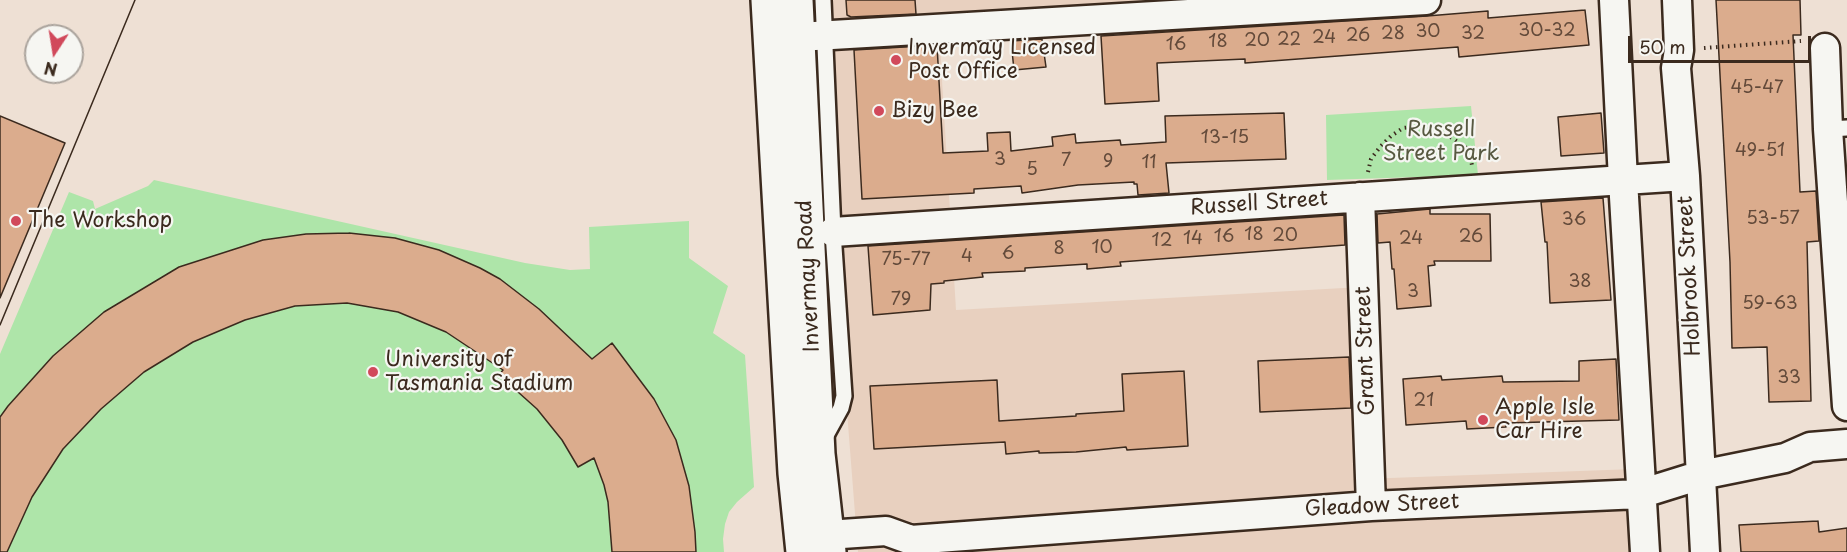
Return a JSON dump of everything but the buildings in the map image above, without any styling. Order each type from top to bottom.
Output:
[{"type":"main road","name":"Invermay Road","points":[[768,0],[795,473],[815,545]]},
{"type":"main road","name":"Invermay Road","points":[[796,0],[811,36],[818,454],[815,545]]},
{"type":"main road","points":[[777,162],[786,96],[785,46],[811,36]]},
{"type":"street","points":[[811,36],[1426,0]]},
{"type":"street","points":[[1614,0],[1645,552]]},
{"type":"street","name":"Holbrook Street","points":[[1677,0],[1679,50],[1676,68],[1685,176],[1705,552]]},
{"type":"street","points":[[1825,48],[1837,129],[1847,406]]},
{"type":"street","name":"Russell Street","points":[[833,232],[1685,176]]},
{"type":"street","name":"Grant Street","points":[[1366,197],[1371,506]]},
{"type":"street","name":"Gleadow Street","points":[[815,545],[886,531],[902,546],[1371,506],[1640,494],[1701,476],[1785,458],[1810,447],[1847,444]]},
{"type":"lane","points":[[818,454],[826,433],[841,408],[844,396],[833,232],[811,36],[823,0]]},
{"type":"path","points":[[1679,50],[1812,40],[1825,48]]},
{"type":"path","points":[[1366,197],[1371,159],[1380,147],[1403,128],[1420,126],[1435,129],[1468,149],[1475,190]]},
{"type":"shaded area","points":[[820,0],[1207,0],[938,14],[956,310],[1361,287],[1363,479],[1634,469],[1638,552],[858,552],[833,232]]},
{"type":"green space","name":"Russell Street Park","points":[[1471,106],[1478,175],[1327,180],[1326,115]]},
{"type":"green space","name":"University of Tasmania Stadium","points":[[154,180],[525,263],[570,270],[590,269],[589,227],[689,221],[689,258],[728,286],[713,333],[745,355],[754,487],[729,512],[723,539],[724,552],[0,552],[0,354],[69,192],[93,201],[95,209],[148,186]]},
{"type":"tram line","points":[[0,325],[135,0]]},
{"type":"place","name":"Invermay Licensed Post Office","points":[[896,60]]},
{"type":"place","name":"Bizy Bee","points":[[879,111]]},
{"type":"place","name":"The Workshop","points":[[16,221]]},
{"type":"place","name":"University of Tasmania Stadium","points":[[373,372]]},
{"type":"place","name":"Apple Isle Car Hire","points":[[1483,420]]}]
